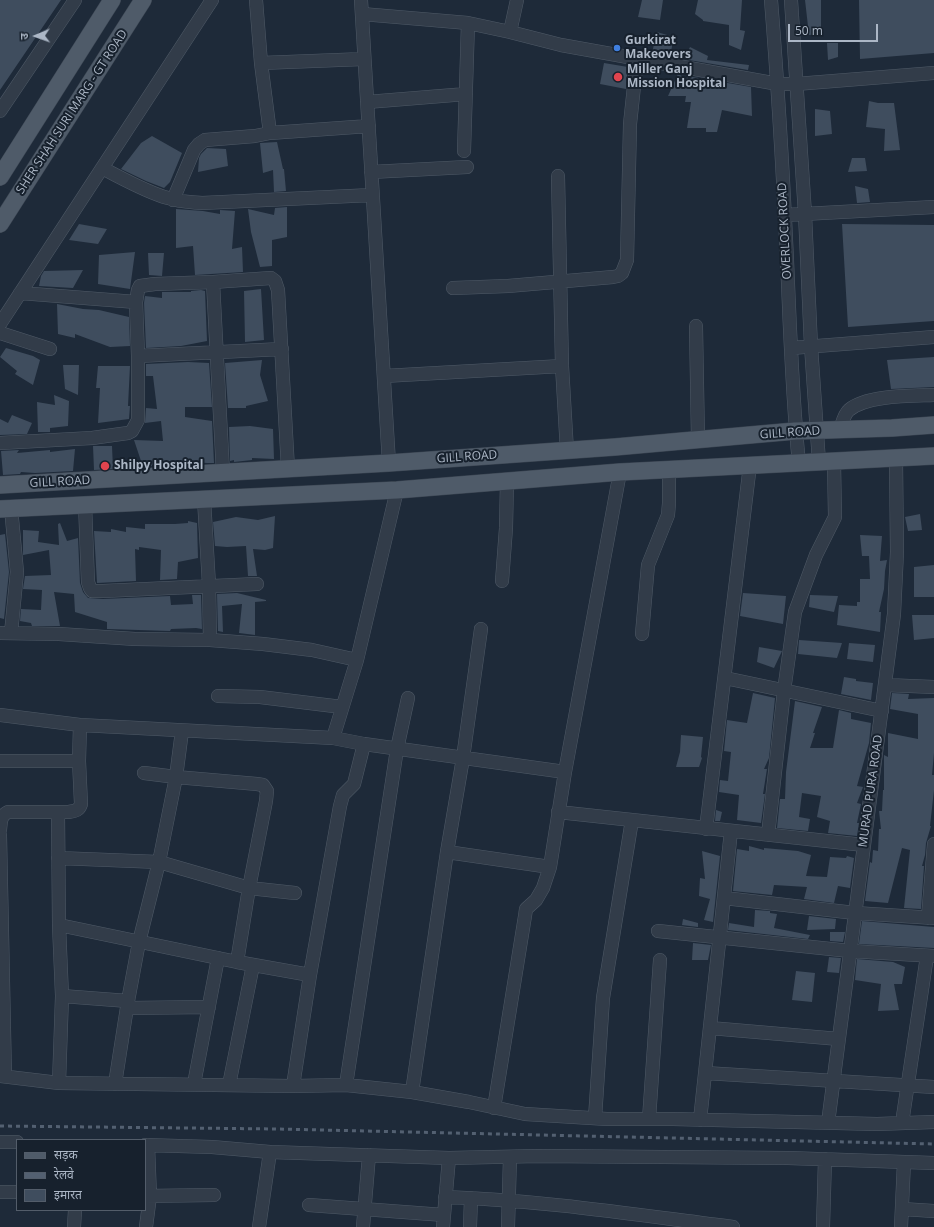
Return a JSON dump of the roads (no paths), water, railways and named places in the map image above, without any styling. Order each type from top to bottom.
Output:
[{"type":"main road","name":"SHER SHAH SURI MARG - GT ROAD","points":[[0,177],[112,0]]},
{"type":"main road","name":"SHER SHAH SURI MARG - GT ROAD","points":[[0,224],[143,0]]},
{"type":"main road","name":"GILL ROAD","points":[[0,485],[389,464],[567,451],[795,431],[934,425]]},
{"type":"main road","name":"GILL ROAD","points":[[6,508],[397,490],[620,472],[934,456]]},
{"type":"street","points":[[0,111],[75,0]]},
{"type":"street","points":[[0,324],[212,0]]},
{"type":"street","points":[[256,0],[261,63],[270,133]]},
{"type":"street","points":[[361,0],[389,464]]},
{"type":"street","points":[[510,32],[517,0]]},
{"type":"street","name":"OVERLOCK ROAD","points":[[771,0],[778,84],[795,431],[799,463]]},
{"type":"street","name":"OVERLOCK ROAD","points":[[768,835],[784,691],[795,612],[816,555],[836,517],[827,462],[816,431],[806,214],[791,0]]},
{"type":"street","points":[[362,14],[468,23],[561,45],[778,84],[796,84],[934,73]]},
{"type":"street","points":[[464,151],[468,23]]},
{"type":"street","points":[[453,288],[508,286],[613,277],[622,273],[627,260],[630,124],[637,58]]},
{"type":"street","points":[[261,63],[364,59]]},
{"type":"street","points":[[367,102],[466,94]]},
{"type":"street","points":[[173,200],[194,150],[205,140],[255,136],[270,133],[369,126]]},
{"type":"street","points":[[371,172],[467,167]]},
{"type":"street","points":[[102,168],[155,194],[173,200],[202,203],[372,195]]},
{"type":"street","points":[[558,176],[559,281],[567,451]]},
{"type":"street","points":[[784,215],[934,207]]},
{"type":"street","points":[[0,443],[92,438],[128,434],[132,431],[138,420],[136,302],[140,286],[271,278],[275,281],[278,290],[288,469]]},
{"type":"street","points":[[214,282],[223,473]]},
{"type":"street","points":[[20,293],[136,302]]},
{"type":"street","points":[[696,326],[698,440]]},
{"type":"street","points":[[0,333],[50,350]]},
{"type":"street","points":[[791,348],[934,337]]},
{"type":"street","points":[[138,356],[282,349]]},
{"type":"street","points":[[384,376],[562,366]]},
{"type":"street","points":[[840,430],[848,411],[862,402],[889,397],[934,395]]},
{"type":"street","name":"MURAD PURA ROAD","points":[[828,1123],[886,685],[895,606],[897,552],[896,459]]},
{"type":"street","points":[[706,829],[750,465]]},
{"type":"street","points":[[642,634],[648,565],[668,515],[669,469]]},
{"type":"street","points":[[494,1108],[526,909],[534,903],[539,895],[550,867],[565,772],[620,472]]},
{"type":"street","points":[[502,581],[506,528],[507,481]]},
{"type":"street","points":[[333,738],[357,660],[397,490]]},
{"type":"street","points":[[204,499],[209,586],[210,640]]},
{"type":"street","points":[[85,504],[88,582],[92,591],[257,584]]},
{"type":"street","points":[[6,508],[17,572],[5,633],[59,634],[135,639],[210,640],[263,644],[312,650],[357,660]]},
{"type":"street","points":[[412,1092],[447,852],[463,758],[481,629]]},
{"type":"street","points":[[725,678],[882,711]]},
{"type":"street","points":[[886,685],[934,687]]},
{"type":"street","points":[[218,696],[260,697],[342,707]]},
{"type":"street","points":[[346,1085],[397,749],[408,698]]},
{"type":"street","points":[[0,715],[80,725],[333,738],[397,749],[565,772]]},
{"type":"street","points":[[0,830],[2,817],[8,812],[72,812],[80,808],[80,725]]},
{"type":"street","points":[[114,1084],[139,942],[159,862],[176,777],[182,730]]},
{"type":"street","points":[[293,1086],[310,975],[340,806],[345,793],[354,784],[364,744]]},
{"type":"street","points":[[0,761],[79,760]]},
{"type":"street","points":[[144,773],[257,784],[263,785],[266,788],[266,801],[249,888],[237,962]]},
{"type":"street","points":[[58,812],[59,925],[62,996],[59,1083]]},
{"type":"street","points":[[558,812],[864,845]]},
{"type":"street","points":[[595,1118],[603,998],[632,820]]},
{"type":"street","points":[[700,1120],[731,831]]},
{"type":"street","points":[[0,835],[2,1076],[59,1083],[293,1086],[346,1085],[412,1092],[525,1114],[595,1118],[828,1123],[934,1122]]},
{"type":"street","points":[[724,898],[855,913],[931,918],[934,844]]},
{"type":"street","points":[[447,852],[550,867]]},
{"type":"street","points":[[58,858],[159,862],[249,888],[295,893]]},
{"type":"street","points":[[59,925],[237,962],[310,975]]},
{"type":"street","points":[[658,931],[850,951],[930,956],[902,1123]]},
{"type":"street","points":[[194,1084],[218,958]]},
{"type":"street","points":[[649,1119],[660,960]]},
{"type":"street","points":[[229,1085],[253,965]]},
{"type":"street","points":[[62,996],[127,1004],[209,1007]]},
{"type":"street","points":[[710,1028],[839,1040]]},
{"type":"street","points":[[705,1074],[934,1087]]},
{"type":"street","points":[[0,1142],[16,1142]]},
{"type":"street","points":[[146,1227],[148,1196],[146,1145],[212,1147],[270,1152],[449,1158],[572,1156],[825,1159],[934,1163]]},
{"type":"street","points":[[259,1227],[270,1152]]},
{"type":"street","points":[[363,1227],[369,1155]]},
{"type":"street","points":[[508,1227],[510,1157]]},
{"type":"street","points":[[310,1204],[364,1209],[443,1221],[449,1158]]},
{"type":"street","points":[[823,1227],[825,1159]]},
{"type":"street","points":[[901,1227],[904,1162]]},
{"type":"street","points":[[0,1192],[16,1192]]},
{"type":"street","points":[[148,1196],[214,1195]]},
{"type":"street","points":[[445,1197],[584,1208],[701,1225],[733,1227]]},
{"type":"street","points":[[470,1227],[471,1198]]},
{"type":"street","points":[[902,1209],[934,1212]]},
{"type":"street","points":[[74,1227],[75,1211]]},
{"type":"railway","points":[[0,1126],[278,1129],[934,1144]]},
{"type":"place","name":"Gurkirat Makeovers","points":[[617,48]]},
{"type":"place","name":"Miller Ganj Mission Hospital","points":[[618,77]]},
{"type":"place","name":"Shilpy Hospital","points":[[105,466]]}]
